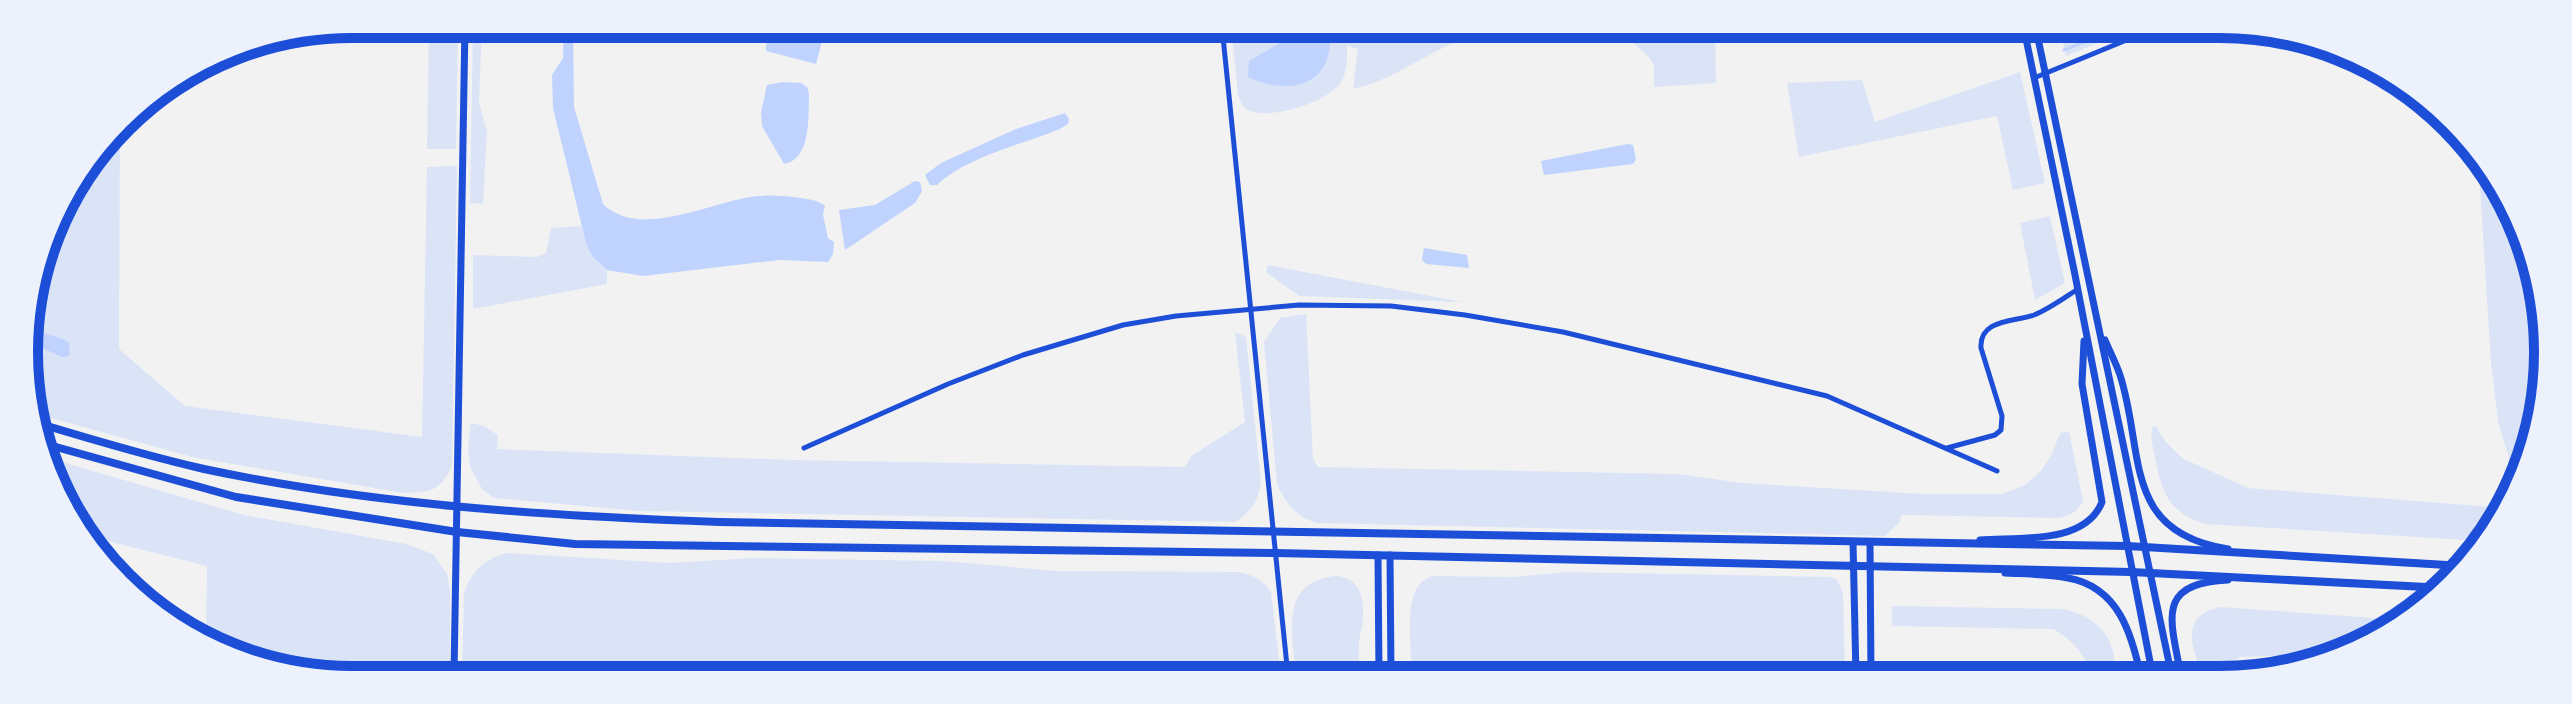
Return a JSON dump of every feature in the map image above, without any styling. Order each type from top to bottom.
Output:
[{"type":"main road","points":[[47,426],[202,468],[286,484],[457,506],[579,517],[703,522],[2127,546],[2450,565]]},
{"type":"main road","points":[[53,446],[236,497],[457,532],[575,544],[1390,555],[2131,572],[2428,587]]},
{"type":"street","points":[[454,666],[465,38]]},
{"type":"street","points":[[1223,38],[1287,666]]},
{"type":"street","points":[[2026,38],[2151,666]]},
{"type":"street","points":[[2038,38],[2170,666]]},
{"type":"street","points":[[2034,78],[2131,38]]},
{"type":"street","points":[[1946,448],[1995,435],[2001,430],[2002,416],[1981,348],[1980,340],[1984,333],[1994,325],[2035,314],[2078,289]]},
{"type":"street","points":[[804,448],[948,384],[1087,334],[1176,316],[1250,309],[1299,305],[1391,306],[1563,332],[1827,396],[1997,471]]},
{"type":"street","points":[[2098,325],[2120,375],[2142,489],[2159,514],[2195,540],[2266,555]]},
{"type":"street","points":[[1938,543],[2062,534],[2078,530],[2099,510],[2102,502],[2082,384],[2085,327]]},
{"type":"street","points":[[1853,542],[1856,666]]},
{"type":"street","points":[[1870,542],[1871,666]]},
{"type":"street","points":[[1378,555],[1379,666]]},
{"type":"street","points":[[1390,555],[1391,666]]},
{"type":"street","points":[[1939,568],[2070,578],[2090,586],[2106,598],[2124,619],[2133,637],[2139,666]]},
{"type":"street","points":[[2179,666],[2172,624],[2175,598],[2193,585],[2208,581],[2260,579]]},
{"type":"shaded area","points":[[429,38],[458,38],[456,149],[427,149]]},
{"type":"shaded area","points":[[473,38],[481,38],[479,102],[487,132],[483,204],[470,203]]},
{"type":"shaded area","points":[[1232,38],[1470,38],[1451,44],[1390,76],[1353,89],[1358,49],[1347,46],[1347,64],[1341,82],[1324,96],[1298,108],[1258,113],[1244,107],[1238,95]]},
{"type":"shaded area","points":[[1627,38],[1715,38],[1716,83],[1654,87],[1654,65]]},
{"type":"shaded area","points":[[2062,38],[2110,38],[2066,56]]},
{"type":"shaded area","points":[[2020,72],[2045,183],[2013,190],[1997,116],[1799,157],[1787,83],[1862,80],[1875,122]]},
{"type":"shaded area","points":[[120,141],[119,349],[185,406],[422,437],[427,167],[457,166],[452,465],[444,481],[434,489],[403,493],[192,457],[45,416],[44,413],[38,352],[41,311],[49,271],[70,213],[116,145]]},
{"type":"shaded area","points":[[2479,176],[2510,232],[2523,271],[2531,311],[2534,352],[2531,393],[2512,467],[2498,422],[2491,363]]},
{"type":"shaded area","points":[[2050,216],[2065,283],[2035,300],[2020,223]]},
{"type":"shaded area","points":[[581,226],[592,256],[607,270],[607,284],[473,309],[473,255],[537,257],[546,253],[551,228]]},
{"type":"shaded area","points":[[1268,265],[1462,302],[1299,296],[1266,272]]},
{"type":"shaded area","points":[[1306,314],[1313,459],[1318,467],[1678,474],[1742,483],[1924,494],[2002,494],[2025,485],[2040,472],[2051,456],[2060,433],[2069,431],[2083,501],[2074,512],[2059,518],[1901,515],[1900,522],[1885,536],[1317,523],[1292,509],[1277,484],[1264,342],[1280,318]]},
{"type":"shaded area","points":[[1235,332],[1246,337],[1261,483],[1253,506],[1236,522],[639,511],[494,498],[482,489],[470,467],[471,423],[484,426],[498,435],[497,449],[793,460],[1185,467],[1191,456],[1245,422]]},
{"type":"shaded area","points":[[2156,426],[2165,441],[2182,458],[2248,488],[2493,507],[2471,540],[2205,524],[2183,514],[2164,492],[2152,442],[2152,427]]},
{"type":"shaded area","points":[[58,461],[244,515],[406,544],[433,554],[447,574],[450,590],[450,666],[311,663],[271,655],[232,642],[206,630],[207,566],[100,539],[70,491]]},
{"type":"shaded area","points":[[507,553],[670,563],[753,558],[943,561],[1057,571],[1238,572],[1257,578],[1271,592],[1280,666],[462,666],[464,593],[480,567],[492,558]]},
{"type":"shaded area","points":[[1567,572],[1831,577],[1837,580],[1843,593],[1845,666],[1412,666],[1410,619],[1415,592],[1422,582],[1432,576],[1513,577]]},
{"type":"shaded area","points":[[1335,576],[1346,578],[1359,589],[1363,607],[1360,666],[1295,666],[1293,613],[1304,588],[1317,580]]},
{"type":"shaded area","points":[[1892,606],[2062,609],[2087,618],[2101,628],[2110,642],[2115,666],[2089,666],[2078,649],[2053,629],[1892,626]]},
{"type":"shaded area","points":[[2221,607],[2385,619],[2359,634],[2301,655],[2239,657],[2232,665],[2200,666],[2192,634],[2199,617]]},
{"type":"water","points":[[564,38],[573,38],[574,107],[603,204],[619,214],[637,219],[657,219],[758,196],[814,200],[825,206],[823,215],[828,238],[834,242],[833,254],[828,262],[780,260],[643,276],[607,270],[592,256],[586,243],[553,108],[552,75],[563,58]]},
{"type":"water","points":[[766,38],[823,38],[816,64],[766,51]]},
{"type":"water","points":[[1288,38],[1313,38],[1314,43],[1330,40],[1322,69],[1314,78],[1303,83],[1276,86],[1262,83],[1248,77],[1249,61]]},
{"type":"water","points":[[801,83],[809,93],[804,145],[800,154],[784,164],[762,126],[761,112],[767,85]]},
{"type":"water","points":[[1065,113],[1068,124],[1060,129],[979,159],[937,185],[930,185],[925,175],[941,163],[1016,129]]},
{"type":"water","points":[[1633,145],[1636,159],[1633,164],[1544,175],[1541,161]]},
{"type":"water","points":[[915,181],[920,182],[922,191],[915,203],[845,250],[839,210],[875,205]]},
{"type":"water","points":[[1424,248],[1467,255],[1469,268],[1426,264],[1422,260]]},
{"type":"water","points":[[39,332],[69,343],[70,354],[62,357],[38,346]]},
{"type":"waterway","points":[[2064,50],[2094,38]]}]
